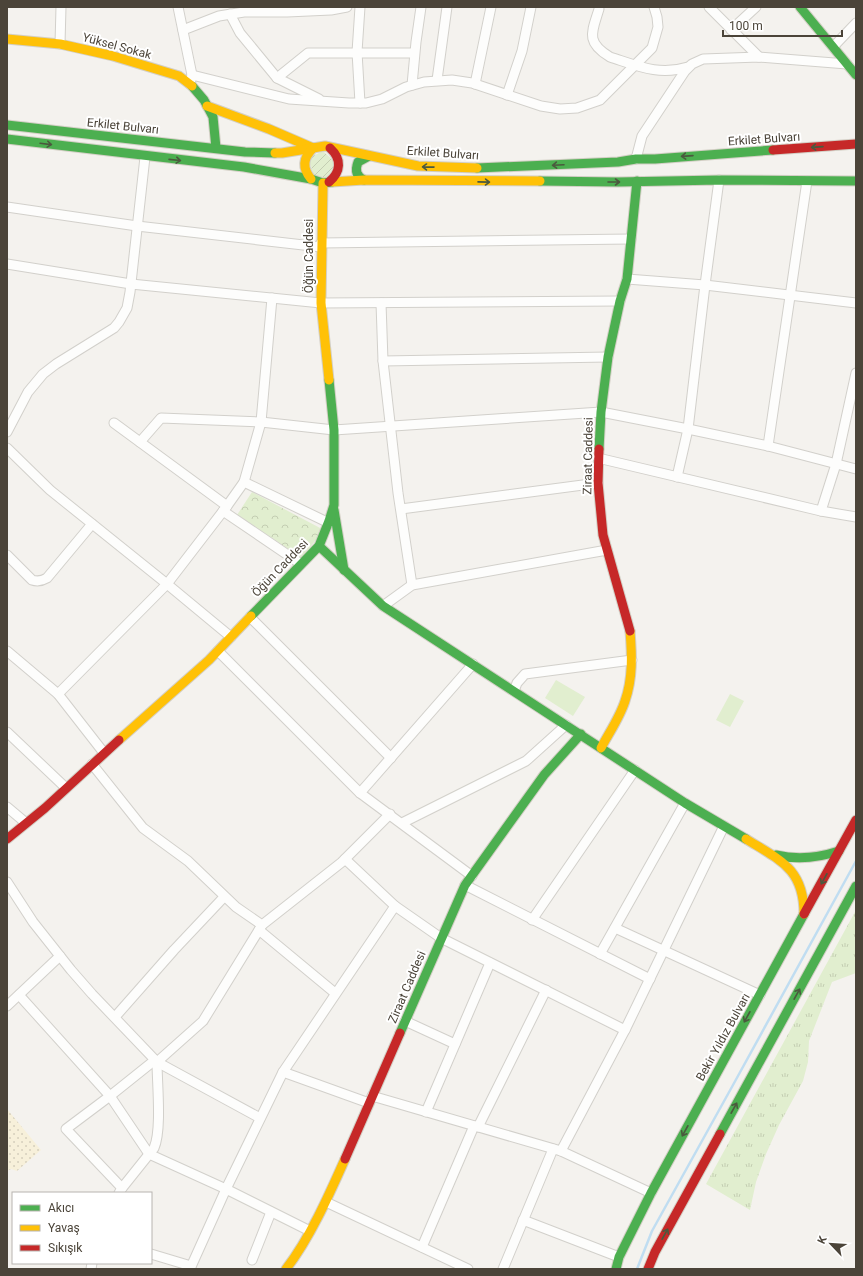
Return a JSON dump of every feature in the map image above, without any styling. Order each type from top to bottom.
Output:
[{"type":"street","points":[[60,44],[61,7]]},
{"type":"street","points":[[178,7],[191,79],[288,99],[360,103],[382,99],[412,86],[437,80],[452,80],[475,84],[530,103],[552,108],[584,106],[600,100],[652,48],[658,22],[654,7]]},
{"type":"street","points":[[183,30],[219,16],[244,12],[331,10],[346,7]]},
{"type":"street","points":[[360,7],[357,52],[360,103]]},
{"type":"street","points":[[412,86],[414,53],[421,7]]},
{"type":"street","points":[[437,80],[447,7]]},
{"type":"street","points":[[475,84],[491,7]]},
{"type":"street","points":[[507,95],[522,51],[532,7]]},
{"type":"street","points":[[709,7],[758,57]]},
{"type":"street","points":[[732,30],[756,7]]},
{"type":"street","points":[[800,7],[856,75]]},
{"type":"street","points":[[599,9],[592,35],[594,42],[601,51],[610,57],[652,70],[675,70],[688,67],[703,59],[758,57],[847,64]]},
{"type":"street","points":[[230,14],[240,33],[278,78],[324,101]]},
{"type":"street","points":[[833,47],[856,23]]},
{"type":"street","name":"Yüksel Sokak","points":[[7,39],[60,44],[113,56],[191,79],[212,117],[216,148]]},
{"type":"street","points":[[278,78],[308,53],[414,53]]},
{"type":"street","points":[[636,159],[642,136],[688,67]]},
{"type":"street","points":[[207,106],[269,129],[313,148],[308,152],[303,164],[304,170],[311,180]]},
{"type":"street","points":[[212,117],[223,140],[227,144],[245,152]]},
{"type":"street","name":"Erkilet Bulvarı","points":[[7,125],[245,152],[282,152],[319,146],[418,166],[488,168],[618,162],[636,159],[655,159],[856,144]]},
{"type":"street","points":[[7,139],[244,168],[317,182],[364,180],[486,182],[719,180],[856,181]]},
{"type":"street","points":[[326,182],[337,174],[340,162],[335,152],[330,148]]},
{"type":"street","points":[[364,180],[356,174],[356,169],[358,162],[369,156]]},
{"type":"street","points":[[7,432],[28,392],[43,374],[56,364],[114,328],[127,308],[145,157]]},
{"type":"street","points":[[677,477],[688,429],[719,180]]},
{"type":"street","name":"Ziraat Caddesi","points":[[601,748],[624,702],[630,682],[632,660],[630,630],[603,535],[598,483],[598,458],[601,412],[608,358],[620,301],[627,279],[637,181]]},
{"type":"street","points":[[768,446],[807,181]]},
{"type":"street","name":"Öğün Caddesi","points":[[7,839],[26,824],[218,651],[318,546],[329,523],[334,505],[334,430],[321,303],[321,245],[326,182]]},
{"type":"street","points":[[7,208],[137,226],[321,245],[631,239]]},
{"type":"street","points":[[7,264],[131,284],[321,303],[620,301]]},
{"type":"street","points":[[627,279],[705,285],[856,303]]},
{"type":"street","points":[[58,694],[167,584],[244,482],[261,422],[272,298]]},
{"type":"street","points":[[381,303],[383,361],[390,426],[412,585]]},
{"type":"street","points":[[383,361],[608,358]]},
{"type":"street","points":[[821,511],[836,464],[856,373]]},
{"type":"street","points":[[140,442],[161,418],[261,422],[334,430],[601,412],[768,446],[856,469]]},
{"type":"street","points":[[114,423],[225,509],[301,564]]},
{"type":"street","points":[[7,448],[50,490],[231,637]]},
{"type":"street","points":[[598,458],[821,511],[856,517]]},
{"type":"street","points":[[244,482],[329,523]]},
{"type":"street","points":[[401,509],[598,483]]},
{"type":"street","points":[[334,505],[344,570]]},
{"type":"street","points":[[7,554],[32,580],[44,580],[92,524]]},
{"type":"street","points":[[318,546],[383,606],[685,803],[774,855],[787,865],[796,877],[802,892],[804,914]]},
{"type":"street","points":[[383,606],[412,585],[607,550]]},
{"type":"street","points":[[250,617],[391,758]]},
{"type":"street","points":[[7,651],[58,694],[104,753]]},
{"type":"street","points":[[218,651],[360,793],[402,822],[472,876]]},
{"type":"street","points":[[514,691],[517,683],[525,674],[632,660]]},
{"type":"street","points":[[360,793],[473,664]]},
{"type":"street","points":[[402,822],[526,761],[566,725]]},
{"type":"street","points":[[7,732],[66,788]]},
{"type":"street","name":"Ziraat Caddesi","points":[[286,1269],[293,1260],[326,1202],[465,885],[544,776],[581,734]]},
{"type":"street","points":[[92,764],[143,828],[188,861],[224,897],[335,993]]},
{"type":"street","points":[[532,920],[635,770]]},
{"type":"street","points":[[600,954],[685,803]]},
{"type":"street","points":[[7,807],[26,824]]},
{"type":"street","points":[[156,1061],[158,1137],[154,1148],[120,1190],[66,1129],[156,1061],[203,1021],[260,927],[345,859],[390,814]]},
{"type":"street","name":"Bekir Yıldız Bulvarı","points":[[616,1269],[619,1257],[651,1193],[856,820]]},
{"type":"street","points":[[503,1269],[523,1220],[557,1150],[626,1030],[724,826]]},
{"type":"street","points":[[774,855],[806,859],[839,851]]},
{"type":"street","points":[[345,859],[395,906],[441,938],[626,1030]]},
{"type":"street","points":[[7,882],[33,922],[60,956],[92,994],[156,1061],[260,1118]]},
{"type":"street","points":[[465,885],[650,979]]},
{"type":"street","points":[[648,1269],[655,1252],[856,886]]},
{"type":"street","points":[[115,1017],[174,950],[224,897]]},
{"type":"street","points":[[152,1254],[190,1268],[226,1189],[283,1072],[395,906]]},
{"type":"street","points":[[615,928],[760,994]]},
{"type":"street","points":[[7,1006],[60,956]]},
{"type":"street","points":[[426,1112],[490,963]]},
{"type":"street","points":[[422,1247],[476,1126],[546,990]]},
{"type":"street","points":[[19,995],[110,1096],[149,1154],[226,1189],[310,1231]]},
{"type":"street","points":[[405,1021],[455,1044]]},
{"type":"street","points":[[283,1072],[371,1099],[426,1112],[557,1150],[651,1193]]},
{"type":"street","points":[[326,1202],[468,1269]]},
{"type":"street","points":[[252,1260],[271,1212]]},
{"type":"street","points":[[523,1220],[619,1257]]},
{"type":"green space","points":[[323,151],[336,163],[327,178],[314,176],[309,161],[311,157]]},
{"type":"green space","points":[[252,492],[322,529],[318,537],[302,558],[237,515]]},
{"type":"green space","points":[[556,680],[585,697],[573,716],[545,698]]},
{"type":"green space","points":[[730,694],[744,701],[730,727],[716,720]]},
{"type":"green space","points":[[856,910],[856,973],[832,982],[809,1041],[808,1062],[803,1081],[779,1125],[766,1154],[756,1182],[750,1210],[706,1184]]},
{"type":"sand","points":[[7,1109],[41,1150],[17,1171],[11,1169],[7,1171]]},
{"type":"waterway","points":[[637,1269],[652,1231],[856,861]]},
{"type":"traffic: fast","points":[[800,7],[856,75]]},
{"type":"traffic: fast","points":[[192,86],[204,100],[213,117],[216,148]]},
{"type":"traffic: fast","points":[[7,125],[245,152],[275,153]]},
{"type":"traffic: fast","points":[[7,139],[244,167],[311,179],[323,183],[332,182]]},
{"type":"traffic: fast","points":[[477,168],[618,162],[636,159],[655,159],[773,150]]},
{"type":"traffic: fast","points":[[364,180],[358,175],[356,170],[357,165],[358,162],[369,156]]},
{"type":"traffic: fast","points":[[540,181],[856,181]]},
{"type":"traffic: fast","points":[[599,449],[601,412],[608,357],[620,301],[627,279],[637,181]]},
{"type":"traffic: fast","points":[[251,616],[319,546],[329,521],[334,505],[334,430],[329,380]]},
{"type":"traffic: fast","points":[[334,510],[344,570]]},
{"type":"traffic: fast","points":[[319,546],[383,606],[685,803],[746,839]]},
{"type":"traffic: fast","points":[[400,1033],[465,885],[544,775],[581,734]]},
{"type":"traffic: fast","points":[[776,855],[784,857],[808,858],[839,851]]},
{"type":"traffic: fast","points":[[720,1134],[856,886]]},
{"type":"traffic: fast","points":[[616,1269],[619,1257],[651,1193],[804,914]]},
{"type":"traffic: slow","points":[[7,39],[60,44],[113,56],[179,76],[192,86]]},
{"type":"traffic: slow","points":[[207,106],[269,129],[313,148]]},
{"type":"traffic: slow","points":[[275,153],[325,146],[418,166],[477,168]]},
{"type":"traffic: slow","points":[[311,179],[306,171],[305,163],[307,156],[313,148]]},
{"type":"traffic: slow","points":[[332,182],[364,180],[540,181]]},
{"type":"traffic: slow","points":[[323,183],[321,303],[329,380]]},
{"type":"traffic: slow","points":[[119,740],[209,660],[251,616]]},
{"type":"traffic: slow","points":[[601,748],[620,713],[628,692],[631,666],[630,631]]},
{"type":"traffic: slow","points":[[746,839],[779,860],[795,876],[800,886],[804,914]]},
{"type":"traffic: slow","points":[[286,1269],[311,1230],[345,1159]]},
{"type":"traffic: jam","points":[[773,150],[856,144]]},
{"type":"traffic: jam","points":[[329,182],[338,170],[337,157],[330,148]]},
{"type":"traffic: jam","points":[[599,449],[598,483],[603,535],[630,631]]},
{"type":"traffic: jam","points":[[7,839],[45,808],[119,740]]},
{"type":"traffic: jam","points":[[804,914],[856,820]]},
{"type":"traffic: jam","points":[[345,1159],[400,1033]]},
{"type":"traffic: jam","points":[[648,1269],[655,1252],[720,1134]]}]
